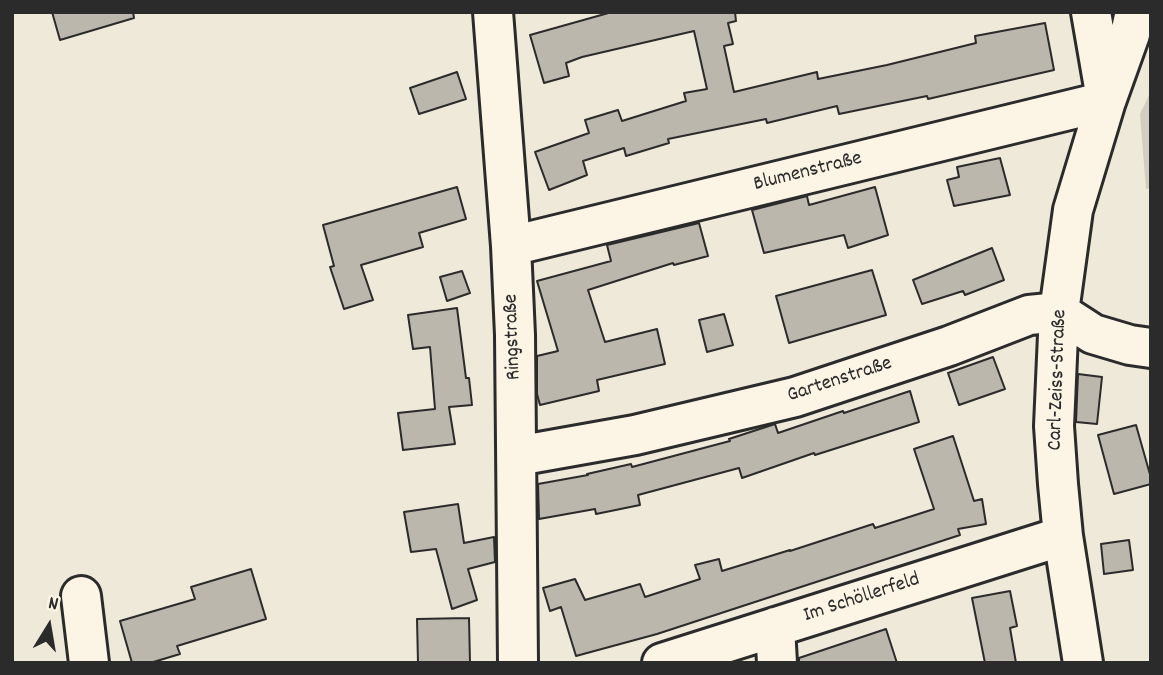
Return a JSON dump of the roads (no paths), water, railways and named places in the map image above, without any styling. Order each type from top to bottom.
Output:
[{"type":"street","name":"Ringstraße","points":[[493,12],[515,335],[518,663]]},
{"type":"street","points":[[1091,12],[1106,101]]},
{"type":"street","name":"Carl-Zeiss-Straße","points":[[1083,663],[1063,536],[1055,426],[1059,312],[1073,210],[1135,12]]},
{"type":"street","name":"Blumenstraße","points":[[511,246],[1106,101]]},
{"type":"street","points":[[1059,312],[1093,334],[1151,348]]},
{"type":"street","name":"Gartenstraße","points":[[517,456],[635,435],[794,397],[949,346],[1029,315],[1059,312]]},
{"type":"street","name":"Im Schöllerfeld","points":[[662,663],[776,645],[1063,536]]},
{"type":"street","points":[[81,596],[89,663]]}]
